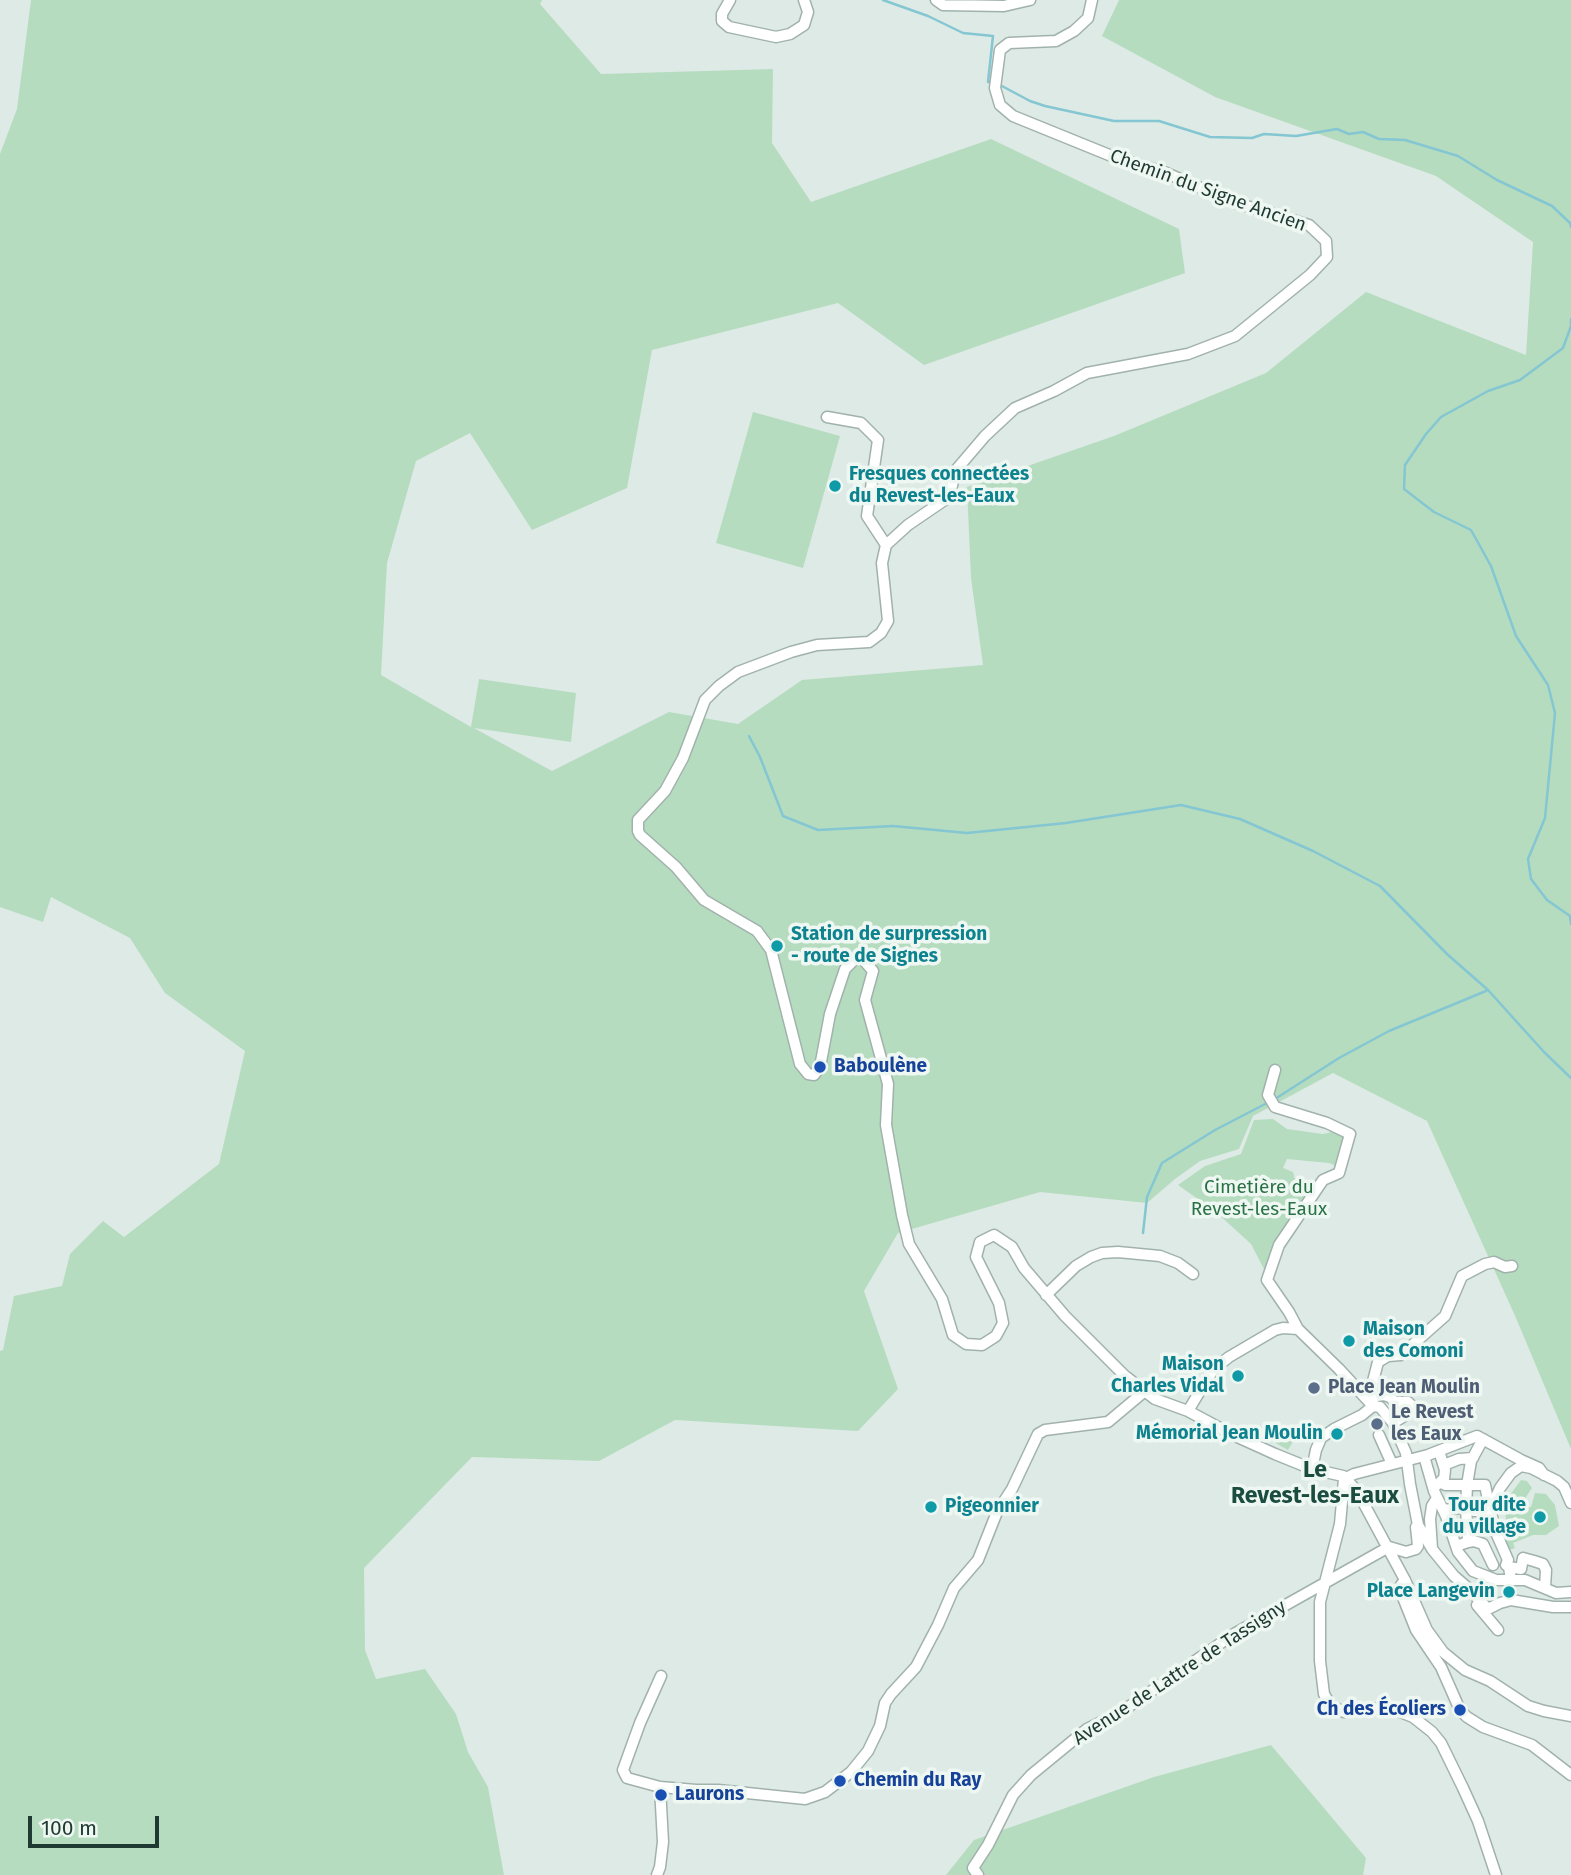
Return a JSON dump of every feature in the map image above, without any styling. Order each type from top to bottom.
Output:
[{"type":"street","points":[[730,0],[722,14],[722,22],[729,27],[776,37],[790,34],[804,24],[807,12],[804,0]]},
{"type":"street","points":[[936,0],[943,5],[1004,6],[1030,0]]},
{"type":"street","name":"Chemin du Signe Ancien","points":[[886,545],[908,525],[948,497],[956,470],[985,436],[1015,408],[1087,373],[1188,354],[1235,336],[1310,275],[1327,257],[1326,241],[1308,225],[1233,202],[1164,172],[1119,159],[1013,116],[1000,105],[995,88],[1000,50],[1009,43],[1056,41],[1074,31],[1088,18],[1092,0]]},
{"type":"street","points":[[827,417],[861,423],[878,440],[867,516],[886,545],[882,563],[888,621],[881,633],[869,642],[817,645],[738,672],[719,686],[705,700],[683,758],[665,791],[638,820],[638,831],[676,867],[704,900],[757,930],[771,950],[800,1064],[808,1074],[814,1075],[820,1068],[830,1014],[845,969],[859,955],[873,971],[865,1000],[888,1084],[886,1125],[909,1244],[942,1299],[953,1335],[967,1344],[982,1345],[996,1336],[1003,1323],[999,1303],[976,1257],[980,1242],[994,1235],[1012,1247],[1024,1268],[1046,1295],[1125,1376],[1155,1399],[1188,1411],[1233,1435],[1312,1469],[1351,1476],[1480,1438],[1539,1468],[1544,1475]]},
{"type":"street","points":[[1275,1070],[1268,1095],[1274,1105],[1350,1134],[1339,1173],[1323,1180],[1279,1245],[1267,1280],[1298,1329],[1380,1407],[1393,1423],[1406,1453],[1418,1524],[1432,1549],[1460,1582],[1488,1608],[1511,1600],[1571,1607]]},
{"type":"street","points":[[1046,1295],[1076,1266],[1102,1253],[1160,1256],[1193,1274]]},
{"type":"street","points":[[1373,1403],[1371,1389],[1378,1362],[1388,1356],[1401,1355],[1445,1316],[1462,1276],[1494,1262],[1505,1267],[1511,1266]]},
{"type":"street","points":[[1188,1411],[1215,1368],[1275,1330],[1298,1329]]},
{"type":"street","points":[[661,1676],[623,1770],[627,1777],[660,1787],[805,1799],[825,1792],[851,1772],[868,1751],[880,1726],[885,1703],[916,1667],[954,1588],[978,1560],[997,1512],[1012,1489],[1038,1434],[1045,1430],[1108,1422],[1145,1391]]},
{"type":"street","points":[[1312,1469],[1321,1438],[1362,1415],[1376,1396],[1384,1395],[1395,1402],[1408,1402],[1412,1406],[1409,1413],[1393,1423]]},
{"type":"street","points":[[1379,1434],[1392,1464]]},
{"type":"street","points":[[1468,1542],[1467,1485],[1480,1438]]},
{"type":"street","points":[[1432,1549],[1432,1506],[1444,1477],[1444,1465],[1439,1451]]},
{"type":"street","points":[[1424,1456],[1435,1494],[1456,1546],[1471,1570],[1496,1580],[1525,1580],[1556,1593],[1571,1592]]},
{"type":"street","points":[[1444,1465],[1474,1456]]},
{"type":"street","points":[[1490,1510],[1500,1488],[1511,1473],[1521,1466],[1561,1483],[1571,1503]]},
{"type":"street","points":[[1351,1476],[1405,1580],[1430,1636],[1448,1657],[1465,1670],[1490,1681],[1528,1706],[1571,1716]]},
{"type":"street","points":[[1351,1476],[1327,1581],[1321,1593],[1320,1661],[1327,1700],[1331,1706],[1344,1712],[1382,1708],[1404,1713],[1432,1732],[1441,1743],[1478,1821],[1496,1875]]},
{"type":"street","points":[[1441,1481],[1446,1485],[1485,1485],[1511,1580]]},
{"type":"street","points":[[1443,1510],[1490,1510]]},
{"type":"street","points":[[1327,1581],[1386,1547],[1406,1552],[1416,1549],[1418,1524]]},
{"type":"street","points":[[1456,1546],[1475,1541],[1483,1544],[1493,1565]]},
{"type":"street","points":[[1482,1576],[1493,1565],[1521,1569],[1523,1559],[1543,1564],[1547,1574],[1545,1588]]},
{"type":"street","points":[[1460,1582],[1471,1570]]},
{"type":"street","points":[[1405,1580],[1401,1585],[1402,1595],[1416,1630],[1441,1667],[1460,1710],[1483,1727],[1532,1745],[1571,1775]]},
{"type":"street","name":"Avenue de Lattre de Tassigny","points":[[978,1875],[973,1868],[988,1845],[1013,1795],[1031,1775],[1087,1729],[1121,1712],[1234,1634],[1327,1581]]},
{"type":"street","points":[[1469,1589],[1476,1603],[1498,1630]]},
{"type":"street","points":[[657,1875],[663,1842],[660,1787]]},
{"type":"green space","points":[[31,0],[542,0],[540,4],[601,74],[773,69],[772,143],[811,202],[991,139],[1179,229],[1185,273],[924,365],[838,303],[652,350],[627,488],[532,530],[470,433],[416,461],[387,563],[381,675],[471,727],[479,679],[576,693],[571,742],[474,728],[552,771],[669,712],[738,724],[802,680],[983,665],[971,578],[967,487],[1114,436],[1266,373],[1366,292],[1526,355],[1533,242],[1436,176],[1215,97],[1102,36],[1119,0],[1571,0],[1571,1449],[1516,1318],[1427,1121],[1333,1073],[1253,1116],[1239,1149],[1200,1161],[1147,1203],[1040,1192],[898,1233],[864,1291],[898,1389],[858,1431],[675,1420],[599,1461],[472,1457],[364,1568],[365,1650],[376,1679],[425,1669],[456,1714],[468,1752],[488,1787],[504,1875],[0,1875],[0,1351],[3,1350],[14,1296],[62,1286],[70,1254],[103,1221],[124,1237],[219,1164],[245,1051],[165,993],[130,938],[51,897],[43,922],[0,907],[0,154],[17,109]]},
{"type":"green space","points":[[753,412],[840,436],[803,568],[716,543]]},
{"type":"green space","name":"Cimetière du Revest-les-Eaux","points":[[1273,1119],[1287,1129],[1323,1134],[1336,1131],[1345,1136],[1339,1167],[1329,1163],[1287,1159],[1283,1168],[1293,1172],[1295,1180],[1317,1182],[1266,1273],[1251,1244],[1216,1212],[1178,1185],[1205,1166],[1241,1154],[1254,1120]]},
{"type":"green space","points":[[1281,1427],[1296,1436],[1288,1450],[1272,1441]]},
{"type":"green space","points":[[1521,1480],[1527,1481],[1532,1488],[1526,1497],[1525,1508],[1531,1507],[1535,1493],[1546,1494],[1555,1505],[1559,1526],[1546,1535],[1533,1535],[1513,1543],[1515,1548],[1505,1551],[1499,1536],[1508,1532],[1505,1511],[1510,1495]]},
{"type":"green space","points":[[1271,1745],[1366,1858],[1363,1875],[946,1875],[974,1840],[1154,1777]]},
{"type":"waterway","points":[[883,0],[928,16],[963,33],[993,36],[988,82],[991,82]]},
{"type":"waterway","points":[[1000,85],[1045,106],[1114,121],[1159,121],[1210,137],[1252,138],[1264,134],[1296,136],[1337,129],[1349,134],[1363,132],[1379,139],[1405,140],[1458,156],[1497,180],[1552,206],[1571,227]]},
{"type":"waterway","points":[[1571,319],[1563,348],[1520,380],[1488,391],[1441,417],[1405,465],[1404,489],[1434,512],[1471,530],[1491,566],[1516,636],[1548,685],[1555,713],[1545,818],[1528,859],[1531,879],[1547,900],[1570,916],[1571,924]]},
{"type":"waterway","points":[[749,736],[783,816],[818,830],[893,826],[967,833],[1066,823],[1181,805],[1240,819],[1313,851],[1380,886],[1447,954],[1488,990],[1571,1078]]},
{"type":"waterway","points":[[1275,1099],[1339,1058],[1389,1031],[1486,991]]},
{"type":"waterway","points":[[1143,1233],[1147,1197],[1162,1163],[1215,1130],[1269,1102]]},
{"type":"place","name":"Fresques connectées du Revest-les-Eaux","points":[[835,486]]},
{"type":"place","name":"Station de surpression - route de Signes","points":[[777,946]]},
{"type":"place","name":"Baboulène","points":[[820,1067]]},
{"type":"place","name":"Maison des Comoni","points":[[1349,1341]]},
{"type":"place","name":"Maison Charles Vidal","points":[[1238,1376]]},
{"type":"place","name":"Place Jean Moulin","points":[[1314,1388]]},
{"type":"place","name":"Le Revest les Eaux","points":[[1377,1424]]},
{"type":"place","name":"Mémorial Jean Moulin","points":[[1337,1434]]},
{"type":"place","name":"Pigeonnier","points":[[931,1507]]},
{"type":"place","name":"Tour dite du village","points":[[1540,1517]]},
{"type":"place","name":"Place Langevin","points":[[1509,1592]]},
{"type":"place","name":"Ch des Écoliers","points":[[1460,1710]]},
{"type":"place","name":"Chemin du Ray","points":[[840,1781]]},
{"type":"place","name":"Laurons","points":[[661,1795]]},
{"type":"district","name":"Le Revest-les-Eaux","points":[[1315,1484]]}]
